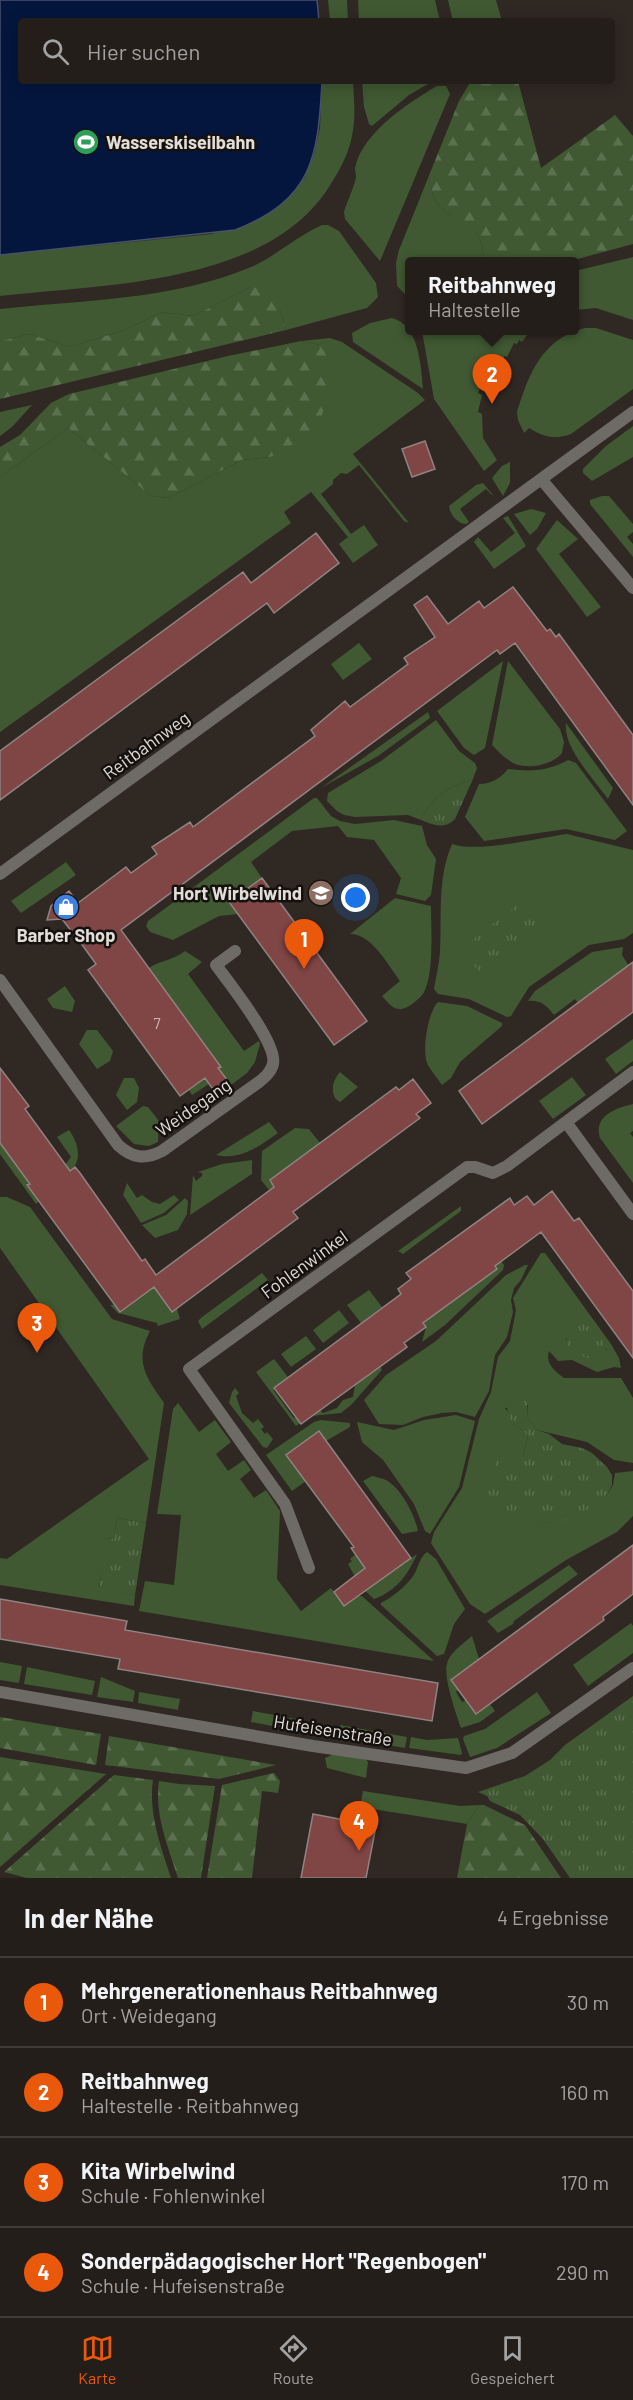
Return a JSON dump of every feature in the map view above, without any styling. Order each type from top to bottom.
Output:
[{"type":"street","name":"Reitbahnweg","points":[[0,874],[633,412]]},
{"type":"street","points":[[541,479],[633,588]]},
{"type":"street","name":"Weidegang","points":[[0,980],[118,1145],[127,1153],[144,1158],[162,1151],[259,1082],[269,1073],[273,1064],[274,1052],[267,1038],[216,965],[235,951]]},
{"type":"street","name":"Fohlenwinkel","points":[[309,1568],[285,1504],[189,1369],[466,1167],[475,1167],[493,1173],[633,1072]]},
{"type":"street","points":[[566,1122],[633,1214]]},
{"type":"street","name":"Hufeisenstraße","points":[[0,1692],[313,1746],[466,1768],[500,1759],[512,1753],[633,1668]]},
{"type":"green space","points":[[328,0],[347,0],[348,18],[330,18]]},
{"type":"green space","points":[[358,0],[435,0],[439,18],[359,18]]},
{"type":"green space","points":[[448,0],[496,0],[501,18],[452,18]]},
{"type":"green space","points":[[322,84],[353,84],[352,136],[341,166],[332,182],[305,216],[270,242],[229,260],[183,273],[136,282],[0,296],[0,255],[212,234],[304,179],[314,154],[320,128]]},
{"type":"green space","points":[[362,84],[428,84],[409,95],[372,126],[369,124],[364,107]]},
{"type":"green space","points":[[469,84],[519,84],[541,168],[615,115],[633,136],[633,244],[579,259],[484,257],[480,239],[469,223],[447,214],[435,201],[428,178],[459,101]]},
{"type":"green space","points":[[437,86],[446,86],[450,94],[380,261],[345,219],[344,212],[354,186],[355,168],[359,155],[376,131],[388,120]]},
{"type":"green space","points":[[428,178],[435,201],[447,214],[469,222],[480,239],[484,257],[405,257],[405,294],[397,286],[396,263]]},
{"type":"green space","points":[[322,225],[328,225],[339,231],[376,283],[378,297],[367,308],[286,330],[280,310],[251,287],[193,316],[162,312],[125,330],[69,347],[30,334],[0,341],[0,309],[127,297],[191,286],[251,267]]},
{"type":"green space","points":[[633,257],[633,320],[596,308],[579,310],[579,270]]},
{"type":"green space","points":[[251,287],[268,290],[280,310],[286,330],[0,399],[0,341],[30,334],[69,347],[125,330],[162,312],[193,316]]},
{"type":"green space","points":[[392,318],[405,326],[405,335],[412,335],[417,347],[423,389],[353,342],[352,333],[370,323]]},
{"type":"green space","points":[[596,328],[633,340],[633,389],[571,434],[549,437],[529,428],[524,433],[517,412],[532,371],[548,349],[558,340],[567,335],[579,335],[579,330]]},
{"type":"green space","points":[[423,335],[527,335],[522,342],[519,340],[517,344],[514,343],[497,370],[494,369],[488,379],[485,378],[478,393],[482,395],[478,412],[482,414],[483,438],[497,460],[484,471],[434,399]]},
{"type":"green space","points":[[330,338],[342,342],[425,400],[353,454],[409,523],[404,521],[359,465],[347,474],[341,473],[321,494],[351,534],[364,525],[378,545],[353,563],[339,544],[348,537],[311,492],[284,512],[291,523],[0,732],[0,477],[68,428],[151,496],[168,498],[242,460],[270,457],[320,345],[301,341]]},
{"type":"green space","points":[[301,341],[320,345],[327,355],[331,382],[320,422],[311,434],[270,457],[242,460],[168,498],[151,496],[68,428],[0,477],[0,447],[20,435],[51,403],[69,394]]},
{"type":"green space","points":[[32,405],[12,427],[0,436],[0,412]]},
{"type":"green space","points":[[633,426],[633,457],[592,481],[583,473],[583,469],[606,446]]},
{"type":"green space","points":[[510,462],[510,483],[503,496],[492,478],[502,466]]},
{"type":"green space","points":[[483,483],[493,495],[486,489],[460,509],[469,522],[466,524],[457,521],[449,506],[476,485]]},
{"type":"green space","points":[[609,496],[633,524],[633,532],[627,537],[633,544],[633,557],[590,504],[590,500]]},
{"type":"green space","points":[[531,509],[546,513],[537,529],[530,535],[514,514]]},
{"type":"green space","points":[[508,516],[526,546],[494,569],[474,542],[478,537],[491,552],[515,533],[503,518]]},
{"type":"green space","points":[[557,520],[578,539],[559,554],[601,607],[587,617],[536,549]]},
{"type":"green space","points":[[359,643],[372,659],[343,680],[331,664]]},
{"type":"green space","points":[[503,661],[485,748],[474,755],[464,748],[437,711]]},
{"type":"green space","points":[[508,661],[560,729],[564,742],[562,753],[545,764],[522,766],[516,764],[505,758],[492,745]]},
{"type":"green space","points":[[428,712],[430,718],[378,756],[321,788]]},
{"type":"green space","points":[[436,720],[459,751],[475,763],[477,768],[473,779],[448,789],[436,798],[421,820],[408,815],[355,817],[344,815],[327,801],[328,793],[381,761]]},
{"type":"green space","points":[[566,723],[613,788],[608,799],[574,752],[566,732]]},
{"type":"green space","points":[[568,760],[576,763],[627,831],[615,840],[566,829],[484,841],[465,817],[479,784],[495,780],[508,769],[539,770]]},
{"type":"green space","points":[[473,779],[455,819],[439,826],[421,820],[431,803],[442,793]]},
{"type":"green space","points":[[317,798],[331,816],[340,821],[355,824],[394,820],[422,826],[427,845],[436,859],[431,895],[425,901],[396,894],[401,878],[374,840],[347,837],[338,826],[292,831],[251,862],[262,878],[229,902],[238,914],[219,916],[173,940],[150,932],[146,926],[148,921]]},
{"type":"green space","points":[[567,834],[633,850],[633,933],[624,939],[589,945],[529,987],[511,1016],[507,1017],[469,999],[438,994],[434,989],[440,952],[442,884],[452,844],[492,846]]},
{"type":"green space","points":[[66,862],[76,875],[21,913],[11,901]]},
{"type":"green space","points":[[395,898],[431,906],[428,981],[421,997],[409,1006],[400,1009],[394,1007],[382,996],[400,981],[372,945],[358,935],[350,934]]},
{"type":"green space","points":[[521,902],[540,926],[481,974],[461,949]]},
{"type":"green space","points":[[623,947],[622,955],[629,966],[578,1003],[575,999],[554,1015],[543,1004],[528,1001],[535,991],[592,952]]},
{"type":"green space","points":[[185,951],[202,962],[188,974],[244,1051],[259,1041],[260,1044],[255,1062],[247,1073],[231,1085],[221,1072],[208,1082],[209,1084],[192,1095],[189,1090],[220,1067],[149,968]]},
{"type":"green space","points":[[65,986],[75,1001],[72,1012],[53,1008],[47,999]]},
{"type":"green space","points":[[438,1002],[467,1006],[502,1023],[502,1026],[460,1062],[451,1078],[442,1085],[428,1065],[425,1051],[431,1014]]},
{"type":"green space","points":[[87,1030],[97,1030],[113,1051],[110,1061],[97,1069],[79,1044]]},
{"type":"green space","points":[[633,1039],[633,1061],[616,1074],[605,1059]]},
{"type":"green space","points":[[340,1072],[358,1087],[340,1102],[334,1096],[333,1088]]},
{"type":"green space","points":[[572,1077],[586,1095],[553,1119],[539,1101]]},
{"type":"green space","points":[[124,1078],[134,1078],[139,1088],[137,1102],[127,1110],[116,1095]]},
{"type":"green space","points":[[633,1104],[633,1131],[630,1133],[633,1137],[633,1183],[600,1138],[599,1130],[600,1124],[608,1114]]},
{"type":"green space","points":[[143,1106],[148,1107],[159,1121],[158,1142],[149,1146],[134,1144],[116,1126]]},
{"type":"green space","points":[[269,1122],[278,1133],[257,1147],[234,1156],[216,1155]]},
{"type":"green space","points":[[295,1128],[309,1129],[320,1143],[270,1180],[274,1187],[269,1190],[261,1180],[262,1151]]},
{"type":"green space","points":[[69,1130],[78,1151],[77,1162],[70,1171],[65,1165],[71,1157],[57,1137]]},
{"type":"green space","points":[[0,1143],[30,1184],[28,1185],[39,1201],[36,1204],[0,1154]]},
{"type":"green space","points":[[252,1160],[252,1174],[190,1215],[193,1175],[196,1181],[202,1176],[202,1173],[198,1172],[222,1164]]},
{"type":"green space","points":[[127,1183],[137,1198],[142,1195],[160,1204],[174,1195],[179,1200],[164,1213],[141,1223],[123,1195]]},
{"type":"green space","points":[[0,1197],[7,1197],[30,1207],[112,1319],[150,1331],[143,1352],[144,1369],[164,1403],[146,1523],[117,1518],[114,1539],[107,1538],[99,1588],[135,1595],[134,1606],[0,1585],[0,1558],[7,1559],[149,1459],[0,1248]]},
{"type":"green space","points":[[185,1198],[188,1201],[187,1214],[178,1230],[155,1238],[142,1225],[166,1215]]},
{"type":"green space","points":[[461,1206],[461,1211],[403,1254],[398,1251]]},
{"type":"green space","points":[[541,1253],[545,1253],[611,1344],[619,1358],[621,1368],[614,1367],[597,1372],[572,1360],[558,1361],[549,1351],[548,1360],[552,1367],[564,1378],[621,1378],[633,1398],[633,1463],[614,1460],[587,1442],[537,1430],[527,1417],[528,1405],[505,1408],[510,1414],[512,1424],[528,1436],[523,1457],[533,1519],[549,1523],[607,1495],[613,1485],[615,1473],[633,1471],[633,1516],[617,1532],[566,1560],[485,1614],[470,1604],[431,1543],[434,1532],[462,1488],[479,1419],[491,1392],[498,1357],[510,1341],[516,1310],[513,1298]],"holes":[[[572,1326],[594,1331],[607,1350],[566,1340]]]},
{"type":"green space","points":[[501,1261],[504,1265],[503,1270],[445,1325],[422,1342],[426,1327],[420,1320],[497,1269],[495,1266]]},
{"type":"green space","points":[[528,1265],[521,1280],[514,1288],[511,1300],[513,1312],[507,1337],[495,1355],[489,1391],[475,1417],[456,1412],[442,1413],[403,1425],[379,1424],[364,1400],[386,1375],[436,1341],[506,1275]]},
{"type":"green space","points":[[262,1273],[268,1280],[202,1329],[198,1321],[202,1317]]},
{"type":"green space","points":[[154,1287],[177,1308],[180,1319],[158,1326],[157,1323],[118,1313],[110,1305],[115,1305],[120,1312]]},
{"type":"green space","points":[[369,1290],[382,1307],[361,1323],[347,1305]]},
{"type":"green space","points":[[339,1310],[349,1323],[323,1343],[313,1330]]},
{"type":"green space","points":[[581,1323],[591,1328],[600,1337],[606,1348],[606,1359],[596,1360],[585,1357],[567,1345],[567,1333],[572,1326]]},
{"type":"green space","points":[[306,1336],[316,1349],[291,1367],[281,1354]]},
{"type":"green space","points":[[274,1359],[288,1377],[274,1388],[274,1391],[293,1417],[299,1420],[321,1403],[323,1413],[337,1408],[343,1400],[353,1397],[355,1385],[375,1370],[378,1362],[382,1370],[341,1413],[311,1416],[296,1426],[256,1372]]},
{"type":"green space","points":[[235,1388],[239,1393],[236,1396],[242,1413],[253,1423],[258,1419],[264,1427],[261,1429],[273,1439],[267,1448],[263,1447],[229,1403]]},
{"type":"green space","points":[[518,1392],[526,1400],[527,1417],[537,1430],[549,1434],[562,1444],[582,1448],[592,1453],[612,1475],[612,1485],[607,1495],[574,1519],[549,1523],[510,1515],[494,1509],[483,1491],[483,1485],[499,1458],[523,1457],[528,1436],[512,1424],[506,1405],[508,1397]]},
{"type":"green space","points":[[178,1403],[199,1432],[215,1420],[231,1442],[216,1454],[228,1471],[244,1460],[251,1470],[240,1479],[254,1498],[266,1490],[280,1511],[277,1579],[301,1611],[331,1588],[344,1606],[359,1595],[434,1661],[139,1611],[145,1581],[174,1585],[181,1515],[157,1514],[173,1409]]},
{"type":"green space","points":[[456,1415],[475,1421],[459,1487],[430,1534],[425,1531],[414,1504],[383,1460],[362,1442],[357,1422],[394,1430],[424,1420]]},
{"type":"green space","points":[[321,1420],[350,1423],[350,1427],[326,1441],[318,1432],[287,1454],[306,1481],[292,1491],[266,1455],[314,1422]]},
{"type":"green space","points":[[372,1476],[386,1480],[397,1489],[411,1510],[418,1531],[402,1534],[363,1481]]},
{"type":"green space","points":[[117,1518],[146,1523],[135,1595],[99,1589],[106,1538],[114,1539]]},
{"type":"green space","points":[[358,1552],[379,1581],[417,1554],[410,1569],[395,1587],[374,1599],[360,1586],[348,1564]]},
{"type":"green space","points":[[427,1552],[436,1559],[465,1609],[454,1624],[444,1654],[437,1656],[381,1605],[408,1582]]},
{"type":"green space","points":[[569,1565],[578,1574],[513,1624],[498,1633],[487,1621]]},
{"type":"green space","points":[[631,1623],[633,1653],[588,1686],[573,1665]]},
{"type":"green space","points":[[472,1636],[479,1659],[451,1680],[462,1702],[466,1700],[476,1714],[490,1704],[495,1711],[480,1722],[461,1728],[446,1670],[448,1660],[457,1648]]},
{"type":"green space","points":[[0,1662],[22,1666],[19,1683],[0,1680]]},
{"type":"green space","points":[[27,1667],[95,1681],[92,1695],[24,1684]]},
{"type":"green space","points":[[101,1677],[135,1691],[133,1702],[97,1697]]},
{"type":"green space","points":[[139,1692],[180,1699],[178,1710],[138,1703]]},
{"type":"green space","points":[[537,1692],[551,1713],[497,1748],[470,1757],[464,1736],[485,1729]]},
{"type":"green space","points":[[633,1696],[633,1878],[570,1878],[543,1839],[520,1815],[490,1801],[487,1796],[478,1792],[525,1776],[550,1760],[565,1745]]},
{"type":"green space","points":[[253,1711],[296,1719],[300,1726],[299,1731],[251,1722]]},
{"type":"green space","points":[[0,1717],[101,1734],[96,1765],[0,1748]]},
{"type":"green space","points":[[340,1725],[407,1737],[405,1748],[338,1737]]},
{"type":"green space","points":[[109,1736],[276,1765],[219,1779],[105,1765]]},
{"type":"green space","points":[[411,1737],[427,1740],[458,1738],[462,1753],[461,1755],[409,1748]]},
{"type":"green space","points":[[334,1754],[365,1758],[368,1762],[366,1778],[327,1768],[325,1758]]},
{"type":"green space","points":[[0,1757],[106,1774],[0,1867]]},
{"type":"green space","points":[[274,1773],[280,1781],[278,1793],[262,1791],[252,1878],[207,1878],[222,1785]]},
{"type":"green space","points":[[114,1775],[153,1780],[154,1817],[171,1878],[27,1878],[4,1872]]},
{"type":"green space","points":[[159,1781],[215,1786],[201,1878],[178,1878],[160,1818]]},
{"type":"green space","points":[[363,1791],[460,1806],[479,1805],[467,1824],[360,1807]]},
{"type":"green space","points":[[479,1805],[484,1805],[525,1825],[561,1878],[457,1878],[467,1824]]},
{"type":"water","points":[[0,0],[317,0],[319,18],[18,18],[18,84],[322,84],[320,108],[313,154],[296,190],[261,218],[235,230],[0,255]]},
{"type":"building","points":[[425,441],[435,469],[412,477],[402,449]]},
{"type":"building","points":[[316,533],[339,563],[274,613],[267,603],[0,800],[0,751],[243,572],[251,583]]},
{"type":"building","points":[[513,587],[547,631],[550,629],[556,637],[559,634],[633,735],[633,805],[515,643],[500,654],[497,650],[121,930],[221,1067],[218,1068],[231,1085],[217,1095],[205,1078],[180,1096],[88,970],[96,964],[83,946],[62,919],[47,920],[51,906],[69,891],[78,903],[126,867],[131,873],[157,854],[152,847],[190,822],[193,827],[315,736],[311,730],[345,701],[350,707],[408,664],[404,658],[435,637],[414,605],[427,596],[448,624],[479,601],[484,608]]},
{"type":"building","points":[[262,878],[367,1021],[334,1045],[229,902]]},
{"type":"building","points":[[633,962],[633,1012],[482,1124],[459,1091]]},
{"type":"building","points":[[0,1068],[29,1106],[25,1109],[70,1171],[75,1167],[80,1173],[142,1261],[145,1259],[156,1275],[274,1187],[270,1180],[396,1087],[399,1090],[413,1079],[431,1103],[416,1114],[420,1118],[293,1212],[298,1218],[172,1312],[154,1287],[120,1312],[27,1185],[30,1184],[0,1143]]},
{"type":"building","points":[[552,1191],[574,1221],[579,1218],[633,1291],[633,1358],[541,1232],[495,1266],[497,1269],[423,1323],[426,1327],[404,1343],[407,1347],[301,1424],[274,1388],[401,1294],[398,1289],[411,1279],[406,1273],[510,1198],[514,1205],[527,1196],[534,1205]]},
{"type":"building","points":[[319,1431],[411,1558],[344,1606],[334,1592],[365,1568],[351,1548],[354,1547],[286,1455]]},
{"type":"building","points":[[633,1545],[633,1594],[603,1617],[604,1620],[476,1714],[451,1680]]},
{"type":"building","points":[[0,1599],[127,1621],[125,1630],[438,1683],[432,1721],[118,1669],[120,1659],[0,1639]]},
{"type":"building","points":[[313,1814],[376,1826],[366,1878],[301,1878]]},
{"type":"place","name":"Wasserskiseilbahn","points":[[86,142]]},
{"type":"place","name":"Reitbahnweg","points":[[492,404]]},
{"type":"place","name":"Hort Wirbelwind","points":[[321,893]]},
{"type":"place","name":"Barber Shop","points":[[66,907]]},
{"type":"place","name":"Mehrgenerationenhaus Reitbahnweg","points":[[304,969]]},
{"type":"place","name":"Kita Wirbelwind","points":[[37,1353]]},
{"type":"place","name":"Sonderpädagogischer Hort \"Regenbogen\"","points":[[359,1851]]}]
